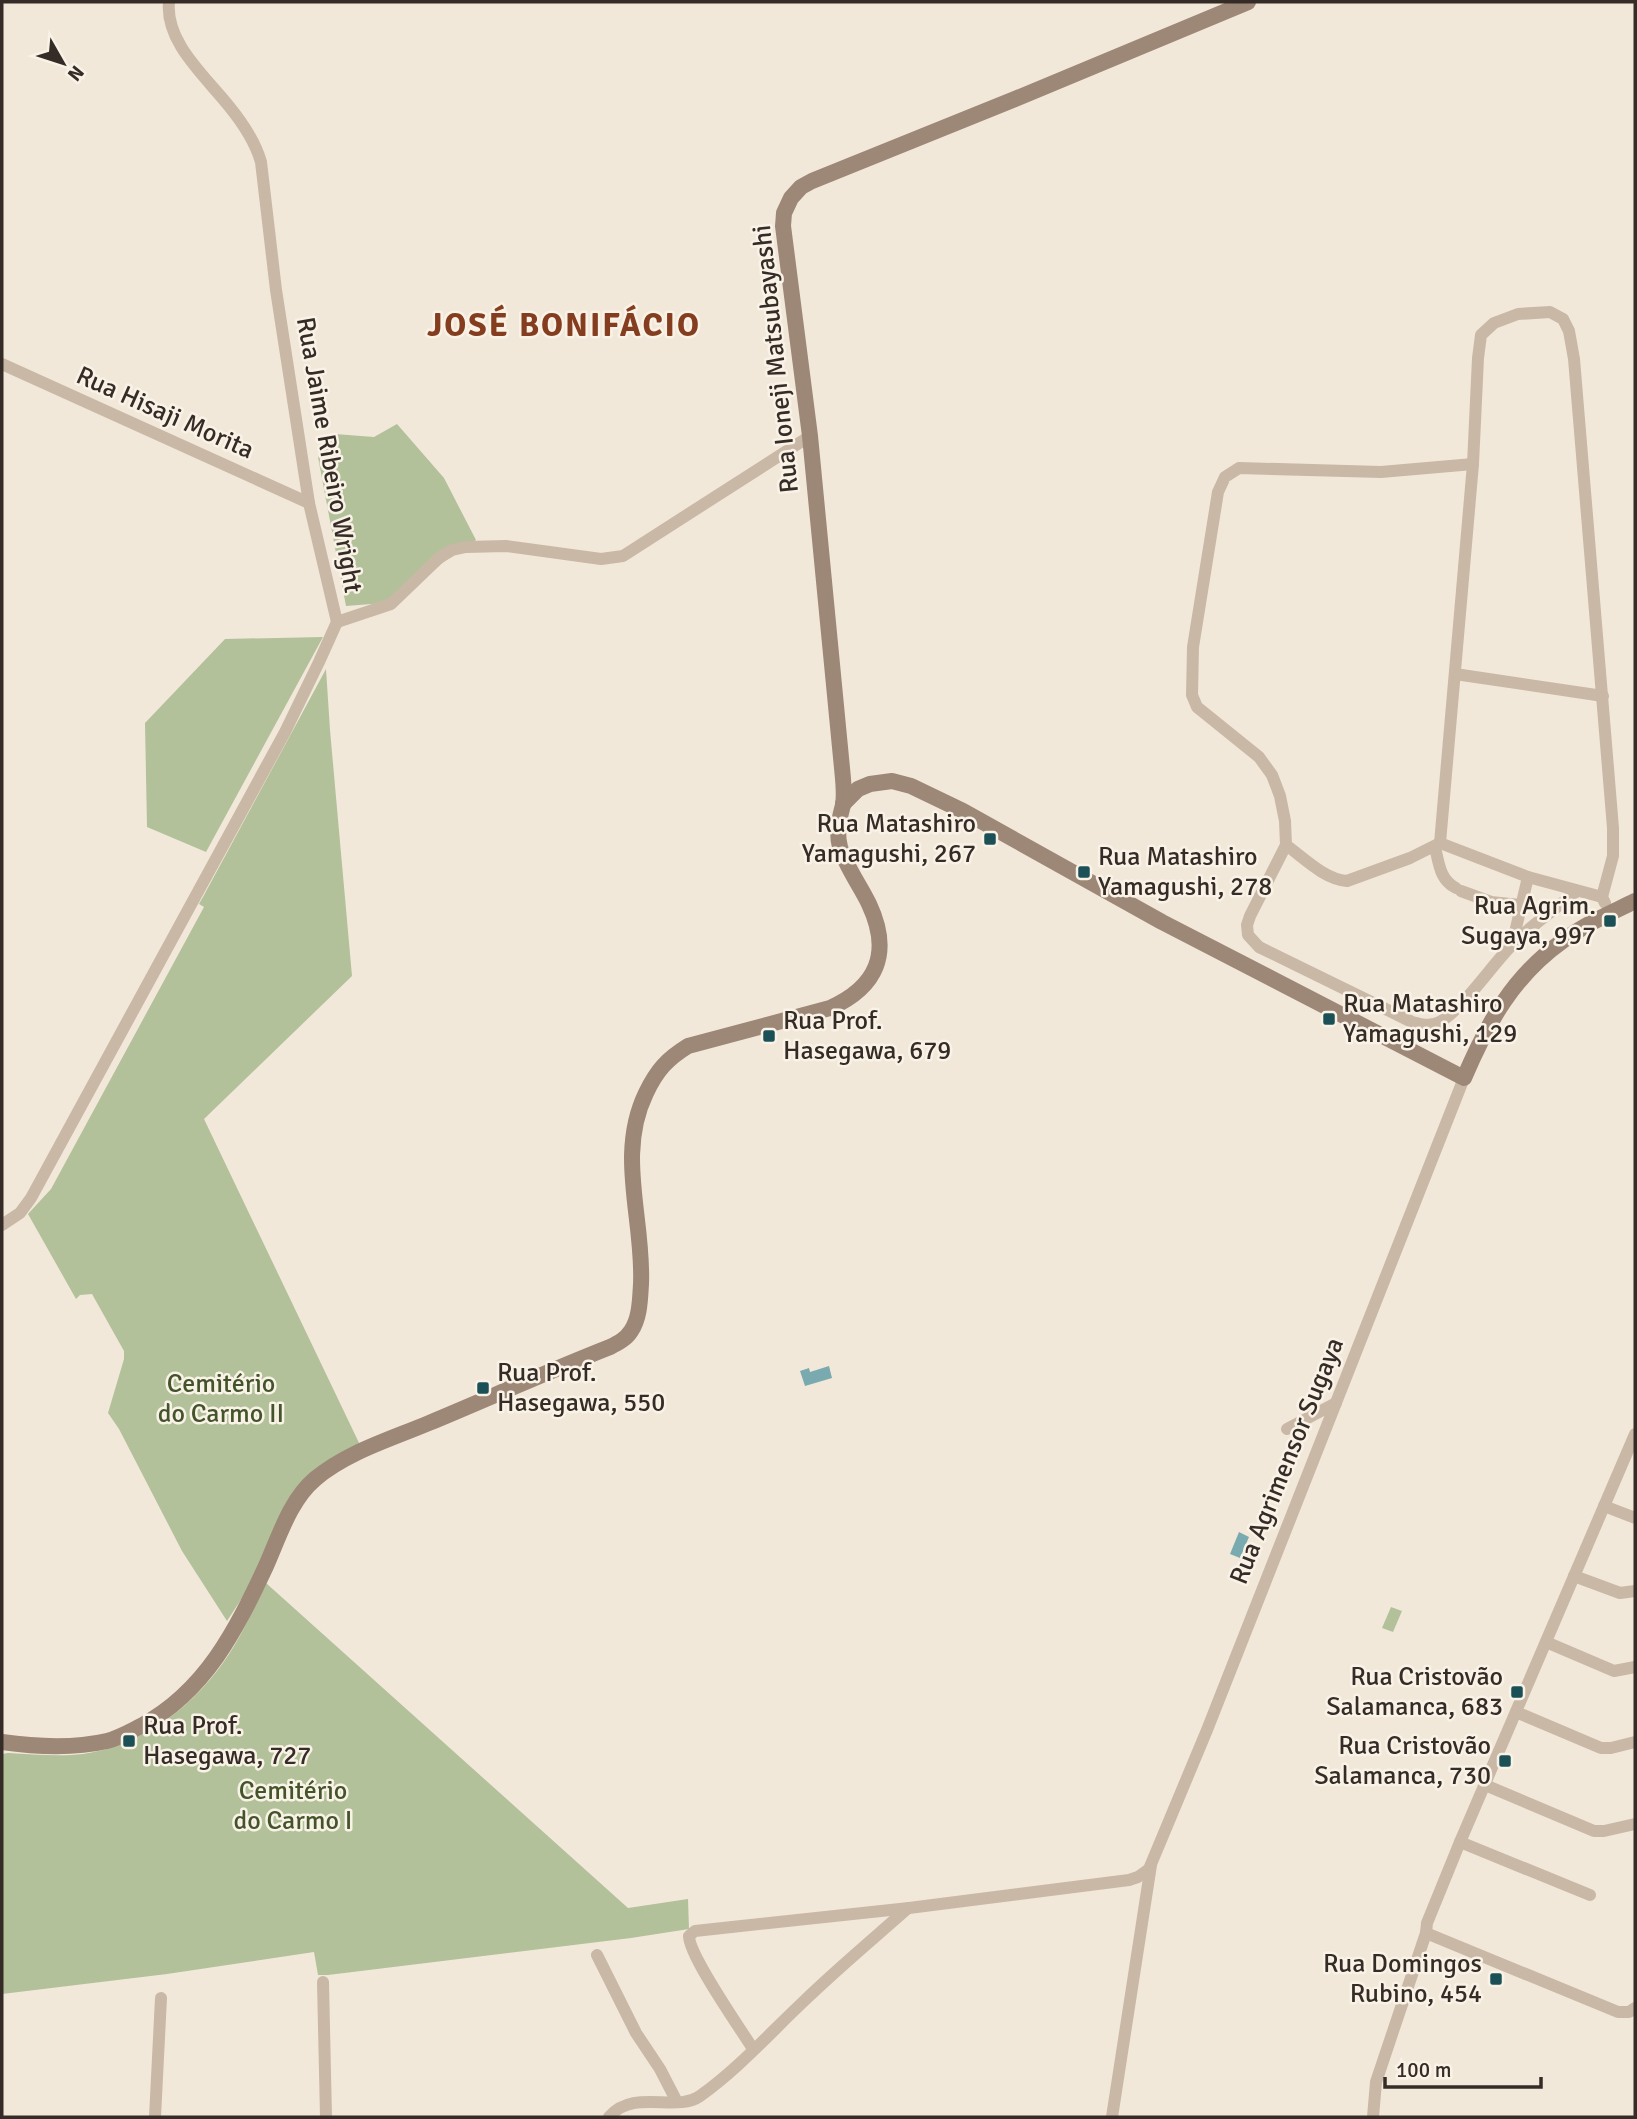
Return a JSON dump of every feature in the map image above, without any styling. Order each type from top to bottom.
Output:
[{"type":"main road","name":"Rua Ioneji Matsubayashi","points":[[2,1742],[68,1747],[109,1741],[167,1711],[197,1684],[214,1662],[247,1607],[297,1498],[317,1477],[361,1452],[626,1338],[637,1321],[641,1274],[631,1184],[633,1131],[644,1097],[659,1068],[688,1046],[830,1008],[849,999],[872,976],[878,956],[879,931],[841,847],[838,822],[843,804],[842,768],[810,436],[783,226],[787,205],[801,187],[833,171],[1248,2]]},
{"type":"main road","points":[[843,804],[858,789],[870,783],[892,781],[911,786],[963,811],[1162,922],[1464,1078]]},
{"type":"main road","name":"Rua Agrimensor Sugaya","points":[[1464,1078],[1483,1034],[1519,980],[1606,905],[1635,901]]},
{"type":"street","name":"Rua Jaime Ribeiro Wright","points":[[169,2],[170,20],[180,45],[243,124],[261,162],[276,290],[309,503],[337,622],[391,604],[440,557],[452,550],[506,546],[601,559],[623,556],[810,436]]},
{"type":"street","points":[[1286,845],[1326,874],[1337,880],[1347,881],[1401,862],[1437,845],[1577,891],[1606,905],[1613,842],[1574,359],[1569,331],[1563,319],[1550,313],[1518,314],[1494,323],[1481,335],[1455,674],[1437,845],[1443,877],[1448,884],[1490,902],[1520,905]]},
{"type":"street","name":"Rua Hisaji Morita","points":[[2,364],[309,503]]},
{"type":"street","points":[[1473,464],[1381,472],[1240,468],[1225,477],[1218,492],[1195,634],[1192,695],[1197,706],[1207,716],[1259,757],[1272,775],[1280,796],[1286,845],[1250,916],[1248,935],[1259,947],[1423,1026],[1441,1022],[1453,1012],[1512,945],[1577,891]]},
{"type":"street","points":[[2,1225],[20,1213],[31,1198],[285,732],[337,622]]},
{"type":"street","points":[[1455,674],[1602,696]]},
{"type":"street","points":[[1512,945],[1528,877]]},
{"type":"street","name":"Rua Agrimensor Sugaya","points":[[1112,2117],[1151,1865],[1207,1730],[1464,1078]]},
{"type":"street","points":[[1287,1429],[1336,1403]]},
{"type":"street","points":[[1373,2117],[1377,2082],[1427,1923],[1635,1434]]},
{"type":"street","points":[[1605,1506],[1635,1518]]},
{"type":"street","points":[[1574,1576],[1620,1593],[1635,1591]]},
{"type":"street","points":[[1546,1642],[1614,1671],[1635,1667]]},
{"type":"street","points":[[1516,1712],[1601,1748],[1635,1742]]},
{"type":"street","points":[[1485,1785],[1594,1831],[1635,1824]]},
{"type":"street","points":[[1460,1842],[1590,1895]]},
{"type":"street","points":[[753,2049],[695,1956],[689,1942],[691,1933],[707,1928],[909,1908],[1129,1880],[1146,1872],[1151,1865]]},
{"type":"street","points":[[609,2117],[629,2105],[649,2101],[677,2102],[696,2099],[909,1908]]},
{"type":"street","points":[[1426,1933],[1618,2012],[1629,2012],[1635,2008]]},
{"type":"street","points":[[597,1955],[636,2032],[677,2102]]},
{"type":"street","points":[[323,1982],[326,2117]]},
{"type":"street","points":[[155,2117],[161,1998]]},
{"type":"green space","points":[[397,424],[444,478],[476,540],[384,603],[346,606],[318,457],[335,434],[374,437]]},
{"type":"green space","points":[[323,637],[206,852],[147,827],[145,723],[225,639]]},
{"type":"green space","name":"Cemitério do Carmo II","points":[[326,669],[352,976],[204,1119],[361,1447],[329,1465],[227,1621],[182,1551],[119,1429],[108,1413],[124,1351],[92,1294],[80,1295],[76,1299],[28,1214],[51,1189],[204,907],[199,904]]},
{"type":"green space","name":"Cemitério do Carmo I","points":[[266,1583],[628,1908],[688,1899],[689,1929],[328,1975],[318,1975],[314,1952],[167,1974],[2,1994],[2,1754],[83,1754],[127,1742],[166,1720],[185,1706],[216,1672],[239,1637]]},
{"type":"green space","points":[[1391,1607],[1402,1611],[1393,1632],[1382,1628]]},
{"type":"water","points":[[829,1366],[832,1378],[805,1386],[800,1371],[809,1368],[810,1372]]},
{"type":"water","points":[[1239,1532],[1249,1537],[1240,1558],[1230,1554]]},
{"type":"place","name":"Rua Matashiro Yamagushi, 267","points":[[990,839]]},
{"type":"place","name":"Rua Matashiro Yamagushi, 278","points":[[1084,872]]},
{"type":"place","name":"Rua Agrim. Sugaya, 997","points":[[1610,921]]},
{"type":"place","name":"Rua Matashiro Yamagushi, 129","points":[[1329,1019]]},
{"type":"place","name":"Rua Prof. Hasegawa, 679","points":[[769,1036]]},
{"type":"place","name":"Rua Prof. Hasegawa, 550","points":[[483,1388]]},
{"type":"place","name":"Rua Cristovão Salamanca, 683","points":[[1517,1692]]},
{"type":"place","name":"Rua Prof. Hasegawa, 727","points":[[129,1741]]},
{"type":"place","name":"Rua Cristovão Salamanca, 730","points":[[1505,1761]]},
{"type":"place","name":"Rua Domingos Rubino, 454","points":[[1496,1979]]},
{"type":"district","name":"JOSÉ BONIFÁCIO","points":[[564,325]]}]
